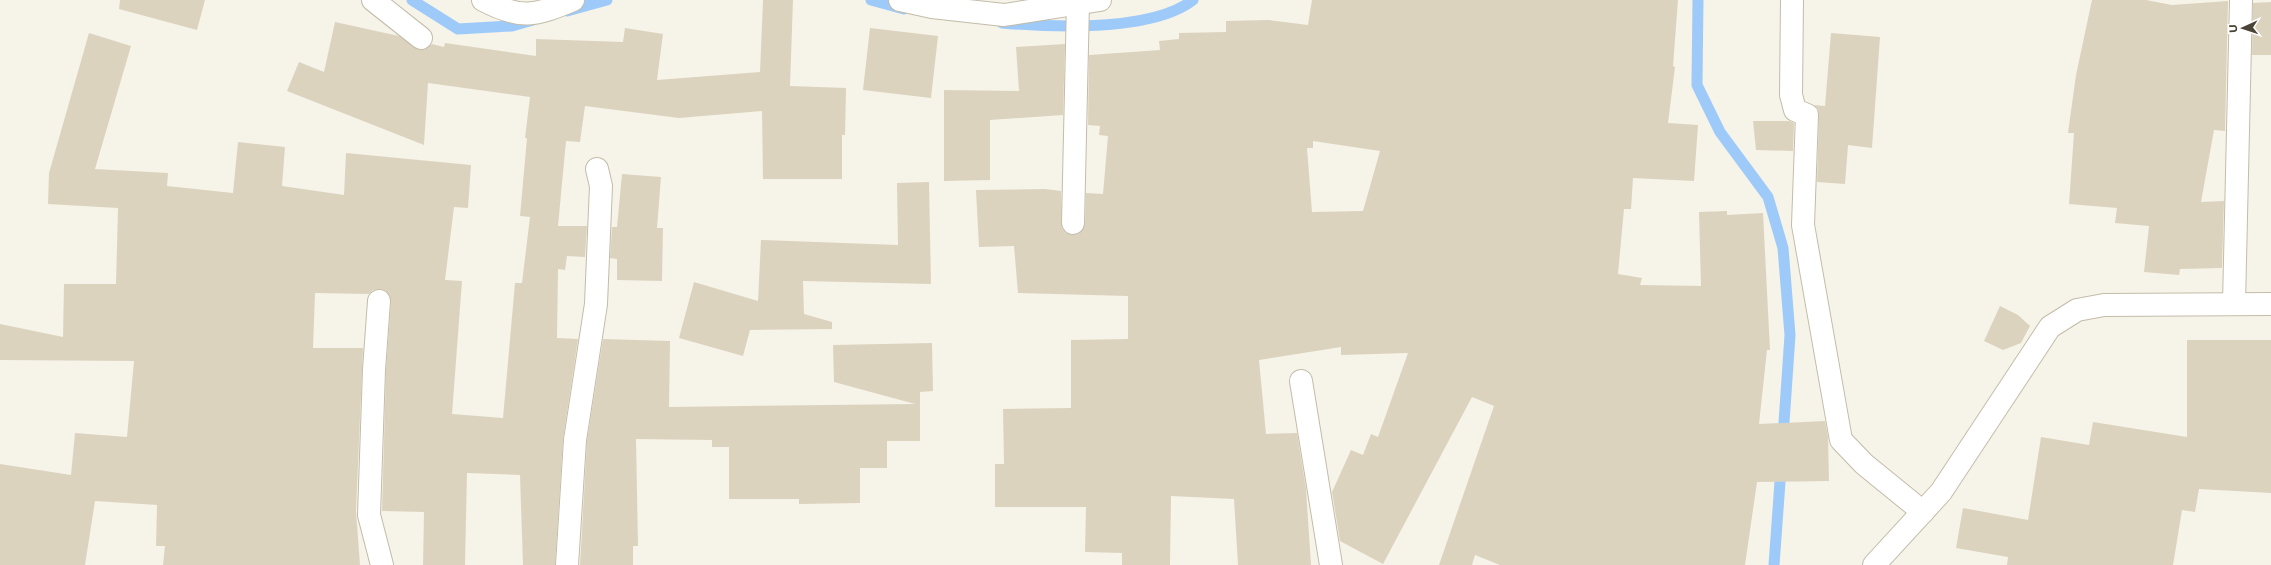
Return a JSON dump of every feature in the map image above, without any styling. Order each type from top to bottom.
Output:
[{"type":"street","points":[[373,0],[421,38]]},
{"type":"street","points":[[483,0],[504,11],[534,14],[573,0]]},
{"type":"street","points":[[900,0],[932,7],[1004,15],[1078,9],[1100,0]]},
{"type":"street","points":[[1792,0],[1791,95],[1795,110],[1807,115],[1803,225],[1841,440],[1864,464],[1922,512]]},
{"type":"street","points":[[2234,304],[2241,0]]},
{"type":"street","points":[[1074,223],[1078,9]]},
{"type":"street","points":[[567,565],[575,440],[596,304],[601,186],[598,169]]},
{"type":"street","points":[[380,302],[374,370],[369,514],[382,565]]},
{"type":"street","points":[[1874,565],[1950,480],[2050,327],[2077,310],[2104,305],[2271,304]]},
{"type":"street","points":[[1302,381],[1331,565]]},
{"type":"building","points":[[120,0],[205,0],[197,30],[119,9]]},
{"type":"building","points":[[763,0],[793,0],[790,86],[846,88],[845,135],[842,135],[842,179],[763,179],[762,111],[679,118],[585,106],[580,142],[566,141],[558,226],[587,226],[585,257],[567,256],[565,270],[558,269],[557,338],[578,339],[563,439],[555,565],[523,565],[520,475],[467,473],[465,565],[423,565],[424,512],[382,511],[386,371],[391,302],[386,291],[380,289],[373,290],[369,294],[315,293],[313,348],[363,348],[356,511],[360,565],[163,565],[165,546],[156,546],[157,505],[95,501],[85,565],[0,565],[0,464],[71,475],[75,433],[127,437],[134,361],[0,360],[0,324],[63,337],[64,284],[116,284],[118,208],[48,204],[49,173],[89,33],[131,46],[95,169],[168,173],[167,186],[233,193],[238,142],[285,147],[282,186],[344,195],[346,153],[471,165],[468,208],[454,207],[445,280],[462,281],[452,414],[503,418],[515,283],[522,283],[530,217],[520,216],[527,138],[525,138],[530,97],[428,83],[424,145],[287,91],[299,62],[324,72],[335,22],[399,36],[419,50],[426,49],[432,44],[444,47],[445,43],[536,56],[536,39],[623,42],[625,28],[663,34],[657,80],[760,72]]},
{"type":"building","points":[[1312,0],[1678,0],[1673,66],[1675,67],[1668,123],[1698,125],[1694,181],[1633,178],[1631,209],[1624,209],[1618,274],[1642,278],[1640,285],[1701,286],[1699,212],[1727,211],[1727,215],[1763,213],[1770,350],[1767,350],[1759,424],[1825,421],[1828,437],[1829,481],[1757,482],[1745,565],[1500,565],[1475,555],[1472,565],[1439,565],[1494,406],[1472,397],[1383,564],[1340,541],[1332,492],[1351,450],[1363,455],[1371,434],[1378,437],[1408,353],[1341,355],[1341,347],[1259,360],[1266,434],[1297,433],[1306,489],[1311,565],[1238,565],[1234,499],[1171,496],[1170,565],[1122,565],[1122,553],[1085,552],[1086,507],[995,507],[995,464],[1004,464],[1003,409],[1071,408],[1071,340],[1128,339],[1128,296],[1018,293],[1014,246],[979,247],[976,190],[1045,189],[1061,191],[1062,229],[1066,233],[1072,235],[1079,234],[1085,224],[1086,193],[1103,194],[1108,136],[1099,135],[1100,126],[1088,125],[1089,55],[1160,50],[1159,41],[1179,39],[1179,33],[1226,32],[1226,21],[1269,20],[1308,25]],"holes":[[[1313,141],[1380,151],[1363,211],[1312,212],[1307,148],[1313,148]]]},
{"type":"building","points":[[2092,0],[2146,0],[2172,5],[2228,1],[2225,131],[2214,130],[2201,202],[2224,201],[2222,268],[2180,269],[2179,275],[2144,272],[2149,226],[2115,223],[2117,208],[2069,204],[2074,133],[2068,133],[2076,75]]},
{"type":"building","points":[[2271,2],[2271,55],[2252,55],[2253,3]]},
{"type":"building","points":[[870,28],[938,36],[931,98],[863,90]]},
{"type":"building","points":[[1831,33],[1880,37],[1872,148],[1848,145],[1845,184],[1817,182],[1819,115],[1818,109],[1814,105],[1825,106]]},
{"type":"building","points":[[1065,44],[1063,115],[990,120],[990,180],[944,181],[944,90],[1019,91],[1016,47]]},
{"type":"building","points":[[1753,121],[1789,121],[1794,123],[1793,151],[1756,150]]},
{"type":"building","points":[[622,174],[661,177],[657,228],[663,228],[662,281],[617,280],[617,259],[610,258],[612,227],[617,227]]},
{"type":"building","points":[[929,182],[931,284],[803,281],[804,314],[832,322],[832,329],[750,330],[743,356],[679,338],[694,282],[758,301],[761,240],[898,245],[897,183]]},
{"type":"building","points":[[2000,306],[2018,315],[2030,326],[2021,343],[2003,350],[1984,341]]},
{"type":"building","points":[[603,339],[670,341],[669,407],[915,404],[834,382],[833,345],[932,343],[933,391],[920,392],[920,441],[887,441],[887,468],[860,468],[860,503],[799,504],[799,499],[729,499],[729,447],[712,447],[712,440],[636,439],[638,546],[633,546],[633,565],[580,565],[587,441]]},
{"type":"building","points":[[2187,340],[2271,340],[2271,493],[2199,489],[2195,512],[2182,510],[2173,565],[2007,565],[2008,557],[1956,548],[1963,508],[2028,520],[2041,437],[2089,445],[2093,422],[2187,437]]},
{"type":"waterway","points":[[412,0],[458,29],[512,26],[533,20]]},
{"type":"waterway","points":[[567,11],[607,0]]},
{"type":"waterway","points":[[871,0],[904,9]]},
{"type":"waterway","points":[[1002,23],[1074,26],[1128,22],[1153,18],[1175,10],[1193,0]]},
{"type":"waterway","points":[[1698,0],[1697,85],[1720,132],[1768,197],[1783,248],[1790,335],[1783,437]]},
{"type":"waterway","points":[[1774,565],[1781,468]]}]
